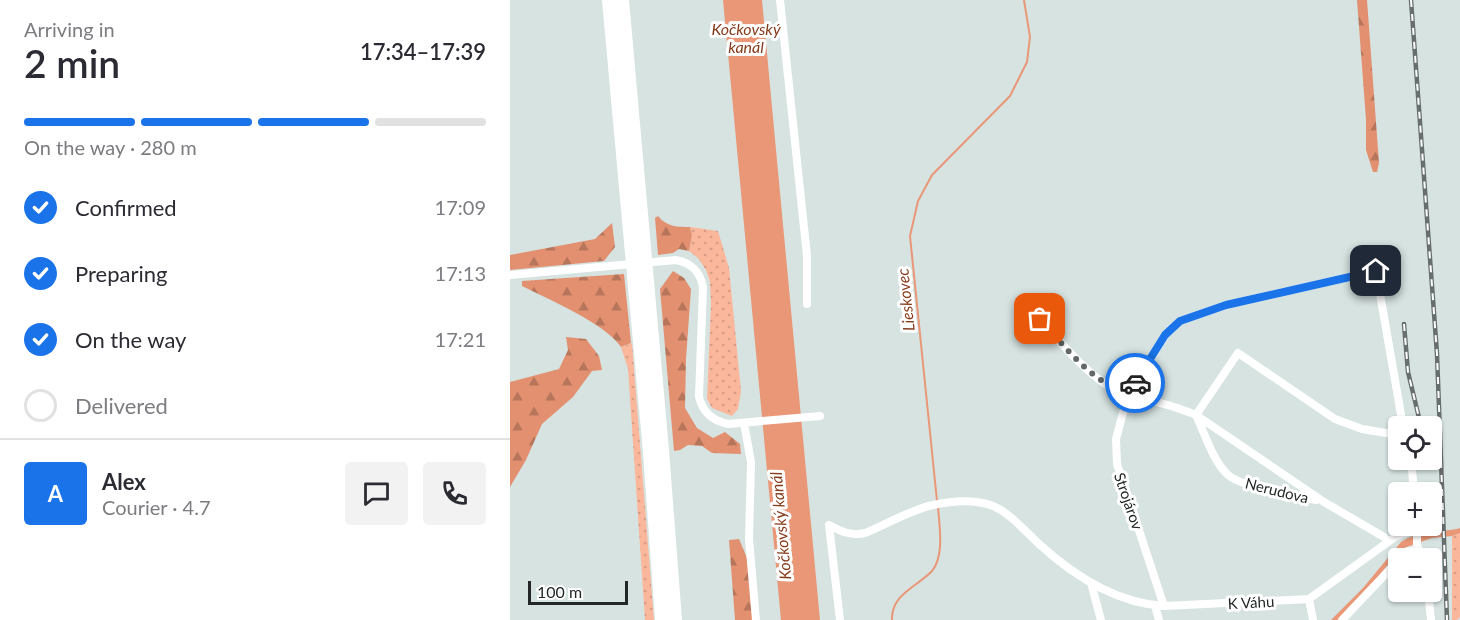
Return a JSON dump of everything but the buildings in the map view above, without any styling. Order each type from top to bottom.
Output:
[{"type":"highway","points":[[609,0],[652,473],[662,620]]},
{"type":"highway","points":[[621,0],[663,461],[675,620]]},
{"type":"street","points":[[780,0],[807,256],[807,304]]},
{"type":"street","points":[[510,275],[675,260],[686,263],[695,269],[704,287],[699,390],[702,408],[716,420],[728,424],[820,416]]},
{"type":"street","name":"Strojárov","points":[[1164,606],[1117,464],[1115,451],[1128,393],[1165,335],[1180,321],[1226,305],[1376,271],[1401,416]]},
{"type":"street","name":"Nerudova","points":[[1025,302],[1078,360],[1114,389],[1178,407],[1196,415],[1324,502],[1384,537],[1388,542]]},
{"type":"street","points":[[1196,415],[1238,353],[1335,419],[1362,429],[1388,433]]},
{"type":"street","name":"Nerudova","points":[[1196,415],[1220,465],[1228,476],[1247,485],[1324,502]]},
{"type":"street","points":[[744,423],[752,462],[749,539],[756,620]]},
{"type":"street","name":"K Váhu","points":[[848,534],[865,533],[932,506],[978,503],[1001,510],[1053,557],[1091,584],[1155,606],[1309,600]]},
{"type":"street","points":[[832,546],[848,534],[830,525],[832,546],[840,620]]},
{"type":"street","points":[[1312,617],[1309,600],[1395,537]]},
{"type":"street","points":[[1342,620],[1388,572]]},
{"type":"street","points":[[1091,584],[1101,620]]},
{"type":"street","points":[[1429,602],[1431,620]]},
{"type":"street","points":[[1155,606],[1160,620]]},
{"type":"shaded area","points":[[690,227],[718,231],[729,268],[741,391],[738,409],[732,416],[712,408],[707,399],[710,282],[698,258],[689,251],[692,235]]},
{"type":"shaded area","points":[[632,343],[654,620],[645,620],[628,369],[621,347]]},
{"type":"shaded area","points":[[1460,533],[1460,617],[1452,620],[1452,536]]},
{"type":"green space","points":[[1357,0],[1367,0],[1379,163],[1377,172],[1373,172],[1366,150]]},
{"type":"green space","points":[[658,216],[669,224],[690,227],[692,235],[689,251],[679,249],[673,253],[658,255],[655,218]]},
{"type":"green space","points":[[612,223],[615,247],[604,261],[510,270],[510,255],[595,239]]},
{"type":"green space","points":[[673,271],[684,278],[691,289],[685,408],[697,428],[713,438],[725,432],[740,444],[741,454],[712,453],[702,446],[688,445],[674,451],[660,289]]},
{"type":"green space","points":[[624,274],[631,343],[621,347],[614,338],[590,321],[522,286],[522,281]]},
{"type":"green space","points":[[566,337],[586,339],[599,356],[602,370],[592,371],[573,397],[542,424],[526,460],[510,487],[510,382],[559,369],[568,350]]},
{"type":"green space","points":[[739,539],[747,558],[753,620],[735,620],[729,540]]},
{"type":"water","name":"Kočkovský kanál","points":[[723,0],[762,0],[820,620],[781,620]]},
{"type":"water","points":[[1460,528],[1460,533],[1396,548],[1401,542],[1413,536],[1442,536],[1442,530]]},
{"type":"water","points":[[1388,558],[1388,565],[1362,596],[1338,620],[1331,620],[1363,588]]},
{"type":"waterway","name":"Lieskovec","points":[[937,501],[910,236],[918,201],[932,175],[1010,96],[1027,62],[1030,37],[1024,0]]},
{"type":"waterway","name":"Lieskovec","points":[[892,620],[893,611],[900,597],[932,571],[939,557],[938,506]]},
{"type":"railway","points":[[1411,0],[1437,354],[1447,620]]},
{"type":"railway","points":[[1404,324],[1408,372],[1419,416]]},
{"type":"way so far","points":[[1040,319],[1069,352],[1114,389],[1128,393],[1135,383]]},
{"type":"route","points":[[1135,383],[1165,335],[1180,321],[1226,305],[1376,271]]}]
